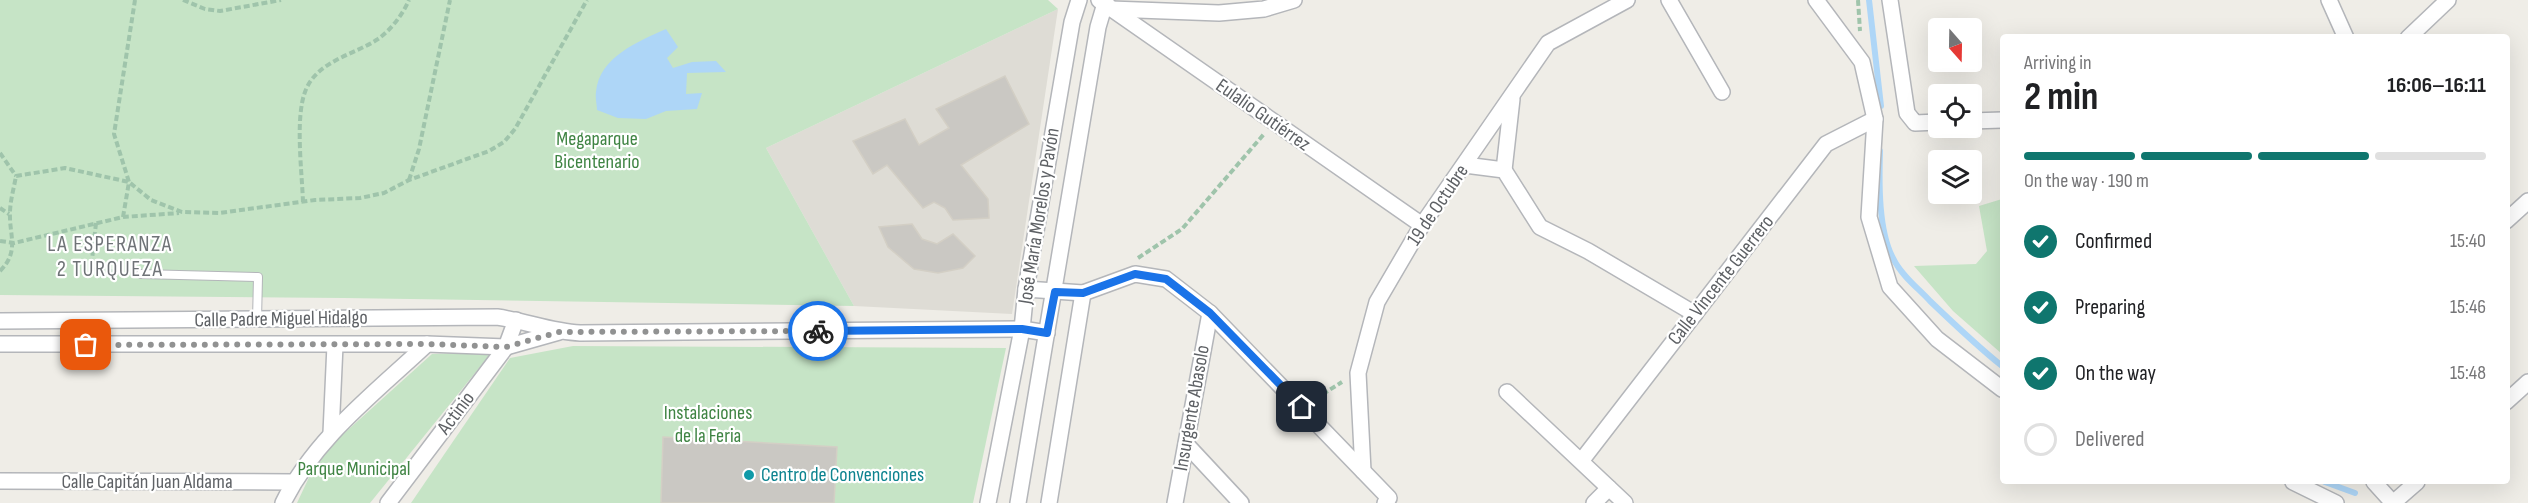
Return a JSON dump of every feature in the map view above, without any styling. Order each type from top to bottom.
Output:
[{"type":"street","name":"José María Morelos y Pavón","points":[[988,503],[1022,329],[1026,289],[1072,22],[1078,0]]},
{"type":"street","points":[[1105,3],[1219,13],[1264,9],[1294,0]]},
{"type":"street","name":"19 de Octubre","points":[[1363,471],[1358,373],[1377,302],[1422,225],[1548,43],[1627,0]]},
{"type":"street","points":[[1668,0],[1722,92]]},
{"type":"street","points":[[1815,0],[1862,62],[1875,119],[1869,217],[1890,287],[1937,339],[2000,387]]},
{"type":"street","points":[[1890,0],[1907,113],[1915,123],[1928,122]]},
{"type":"street","points":[[2329,0],[2344,34]]},
{"type":"street","points":[[2412,34],[2448,0]]},
{"type":"street","name":"José María Morelos y Pavón","points":[[1018,503],[1096,39],[1105,3]]},
{"type":"street","name":"Eulalio Gutiérrez","points":[[1105,3],[1422,225]]},
{"type":"street","points":[[1512,96],[1504,170],[1540,227],[1588,251],[1695,314]]},
{"type":"street","name":"Calle Vincente Guerrero","points":[[1582,460],[1826,144],[1875,119]]},
{"type":"street","points":[[1982,121],[2000,120]]},
{"type":"street","points":[[1465,165],[1504,170]]},
{"type":"street","points":[[2510,217],[2528,201]]},
{"type":"street","points":[[1026,289],[1083,293],[1135,274],[1166,279],[1210,313],[1363,471],[1387,500]]},
{"type":"street","points":[[1048,503],[1083,293]]},
{"type":"street","name":"Insurgente Abasolo","points":[[1175,503],[1210,313]]},
{"type":"street","name":"Calle Padre Miguel Hidalgo","points":[[0,321],[498,317],[559,332]]},
{"type":"street","name":"Actinio","points":[[387,503],[506,347],[516,320]]},
{"type":"street","points":[[63,345],[64,322]]},
{"type":"street","name":"Calle Padre Miguel Hidalgo","points":[[0,344],[428,344],[506,347],[559,332],[1022,329],[1047,333]]},
{"type":"street","points":[[283,503],[293,482],[332,433],[428,344]]},
{"type":"street","points":[[332,433],[335,345]]},
{"type":"street","points":[[2510,398],[2528,382]]},
{"type":"street","points":[[1507,392],[1582,460],[1625,503]]},
{"type":"street","points":[[1186,444],[1241,503]]},
{"type":"street","name":"Calle Capitán Juan Aldama","points":[[0,481],[293,482]]},
{"type":"street","points":[[2297,484],[2336,503]]},
{"type":"street","points":[[2376,484],[2393,503],[2415,484]]},
{"type":"street","points":[[1594,503],[1609,488]]},
{"type":"lane","points":[[141,274],[258,277],[257,320]]},
{"type":"path","points":[[123,217],[129,182],[114,134],[135,0]]},
{"type":"path","points":[[183,0],[206,9],[220,11],[281,0]]},
{"type":"path","points":[[303,202],[301,117],[305,91],[318,73],[340,58],[379,39],[395,22],[409,0]]},
{"type":"path","points":[[409,180],[419,149],[450,0]]},
{"type":"path","points":[[0,241],[14,243],[123,217],[219,213],[303,202],[360,198],[384,193],[409,180],[489,151],[504,142],[515,129],[587,0]]},
{"type":"path","points":[[1132,261],[1182,229],[1275,123]]},
{"type":"path","points":[[0,153],[16,176],[9,214],[14,243],[0,272]]},
{"type":"path","points":[[16,176],[64,168],[129,182],[151,200],[182,213]]},
{"type":"path","points":[[0,208],[9,214]]},
{"type":"path","points":[[96,224],[91,269],[141,274]]},
{"type":"path","points":[[1302,407],[1358,373]]},
{"type":"shaded area","points":[[1058,9],[1012,314],[854,306],[766,148]]},
{"type":"green space","name":"Megaparque Bicentenario","points":[[0,0],[1048,0],[1058,9],[766,148],[854,306],[0,295]]},
{"type":"green space","points":[[2000,200],[2000,352],[1953,311],[1914,266],[1976,264],[1987,251],[1979,206]]},
{"type":"green space","name":"Instalaciones de la Feria","points":[[573,346],[1006,348],[973,503],[411,503],[510,358]]},
{"type":"green space","name":"Parque Municipal","points":[[492,352],[370,503],[297,503],[319,456],[432,354]]},
{"type":"water","points":[[666,29],[678,47],[667,58],[673,68],[692,62],[716,61],[726,72],[687,73],[686,94],[702,93],[697,109],[666,111],[646,119],[618,118],[597,110],[596,92],[604,69],[622,52]]},
{"type":"building","points":[[1005,76],[1029,124],[961,165],[988,199],[989,218],[953,220],[945,208],[934,202],[923,208],[887,165],[873,174],[853,141],[905,119],[919,145],[949,128],[936,109]]},
{"type":"building","points":[[912,224],[922,239],[937,244],[953,234],[975,256],[963,268],[938,273],[914,269],[888,247],[879,227]]},
{"type":"building","name":"Centro de Convenciones","points":[[663,437],[837,447],[834,503],[661,503]]},
{"type":"waterway","points":[[1869,0],[1881,106]]},
{"type":"waterway","points":[[1880,151],[1882,221],[1889,249],[1897,266],[1930,301],[2000,364]]},
{"type":"waterway","points":[[2330,484],[2355,493]]},
{"type":"way so far","points":[[86,345],[428,344],[506,347],[559,332],[818,331]]},
{"type":"place","name":"Centro de Convenciones","points":[[749,475]]},
{"type":"district","name":"LA ESPERANZA 2 TURQUEZA","points":[[110,256]]},
{"type":"route","points":[[818,331],[1022,329],[1047,333],[1055,292],[1083,293],[1135,274],[1166,279],[1210,313],[1302,407]]}]
